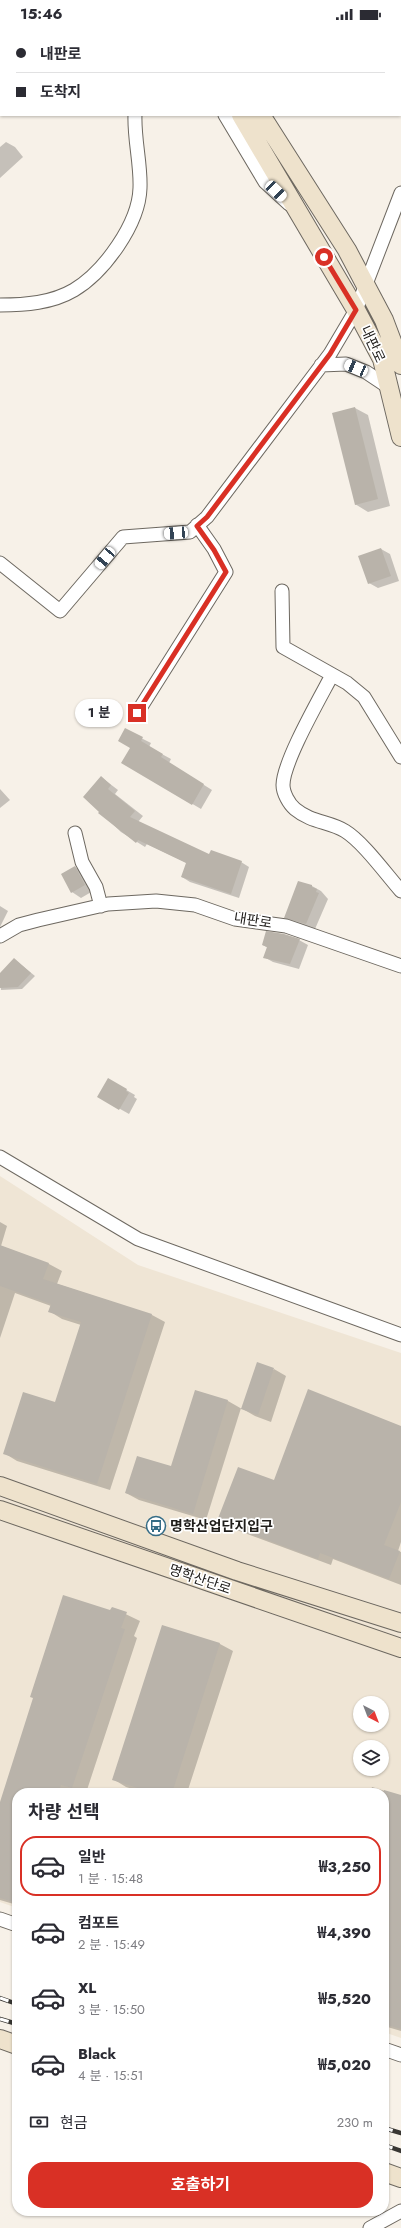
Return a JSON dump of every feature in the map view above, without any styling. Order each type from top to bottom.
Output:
[{"type":"street","points":[[0,305],[26,305],[48,300],[74,290],[95,273],[112,252],[132,223],[140,188],[135,116]]},
{"type":"street","points":[[226,116],[265,182],[296,211]]},
{"type":"street","name":"내판로","points":[[242,116],[296,211],[356,310],[382,359],[401,437]]},
{"type":"street","name":"내판로","points":[[262,116],[347,250],[384,320],[401,365]]},
{"type":"street","points":[[0,563],[60,611],[123,537],[190,532],[207,517],[321,365],[356,310],[367,286],[401,193]]},
{"type":"street","points":[[321,365],[346,364],[366,372],[390,388]]},
{"type":"street","points":[[137,713],[226,572],[214,550],[197,526]]},
{"type":"street","points":[[282,591],[282,647],[347,683],[364,697],[399,748]]},
{"type":"street","points":[[332,674],[295,748],[283,786],[289,802],[294,808],[310,820],[345,831],[362,847],[401,891]]},
{"type":"street","points":[[75,833],[82,862],[96,887],[101,906]]},
{"type":"street","name":"내판로","points":[[0,936],[19,925],[101,906],[156,900],[195,904],[235,918],[286,926],[401,966]]},
{"type":"street","points":[[0,1157],[138,1239],[401,1335]]},
{"type":"street","name":"명학산단로","points":[[0,1486],[237,1571],[401,1623]]},
{"type":"street","name":"명학산단로","points":[[0,1510],[401,1648]]},
{"type":"street","points":[[0,1919],[12,1923]]},
{"type":"street","points":[[0,2039],[12,2043]]},
{"type":"street","points":[[389,2051],[401,2055]]},
{"type":"street","points":[[389,2174],[401,2178]]},
{"type":"street","points":[[370,2228],[401,2211]]},
{"type":"shaded area","points":[[0,1176],[138,1265],[401,1353],[401,2038],[389,2034],[389,1788],[12,1788],[12,1906],[0,1902]]},
{"type":"building","points":[[355,407],[378,499],[355,505],[332,413]]},
{"type":"building","points":[[381,548],[391,576],[368,584],[358,556]]},
{"type":"building","points":[[125,728],[143,737],[141,741],[163,754],[161,757],[204,784],[192,805],[121,763],[130,748],[118,741]]},
{"type":"building","points":[[101,776],[111,785],[108,789],[135,811],[130,817],[209,854],[211,850],[242,861],[231,894],[181,877],[186,863],[138,840],[136,843],[98,813],[99,812],[83,797]]},
{"type":"building","points":[[75,866],[85,885],[71,893],[61,874]]},
{"type":"building","points":[[298,881],[312,885],[312,887],[317,889],[316,892],[319,893],[306,924],[284,918]]},
{"type":"building","points":[[266,931],[284,934],[300,939],[290,964],[263,958],[267,947],[262,945]]},
{"type":"building","points":[[14,958],[31,973],[18,987],[0,988],[0,973]]},
{"type":"building","points":[[108,1078],[127,1089],[126,1091],[129,1093],[119,1110],[97,1097]]},
{"type":"building","points":[[0,1245],[49,1263],[43,1279],[152,1314],[97,1484],[3,1454],[23,1392],[55,1402],[81,1322],[48,1312],[51,1304],[0,1286]]},
{"type":"building","points":[[257,1362],[274,1368],[258,1415],[241,1409]]},
{"type":"building","points":[[308,1389],[401,1426],[401,1502],[384,1545],[400,1551],[389,1579],[320,1553],[318,1559],[217,1521],[238,1467],[274,1480]]},
{"type":"building","points":[[195,1390],[228,1400],[193,1514],[125,1493],[137,1456],[171,1466]]},
{"type":"building","points":[[63,1595],[110,1610],[112,1607],[127,1612],[121,1628],[125,1629],[72,1788],[61,1785],[60,1788],[12,1788],[12,1902],[0,1898],[0,1802],[33,1698],[30,1697]]},
{"type":"building","points":[[162,1625],[220,1643],[174,1788],[138,1788],[112,1780]]},
{"type":"building","points":[[389,1791],[401,1795],[401,2029],[389,2025]]},
{"type":"railway","points":[[0,1998],[12,2002]]},
{"type":"railway","points":[[0,2019],[12,2023]]},
{"type":"railway","points":[[389,2129],[401,2133]]},
{"type":"railway","points":[[389,2147],[401,2151]]},
{"type":"place","name":"명학산업단지입구","points":[[156,1526]]},
{"type":"route","points":[[137,713],[226,572],[214,550],[197,526],[207,517],[330,354],[356,310],[324,257]]}]
